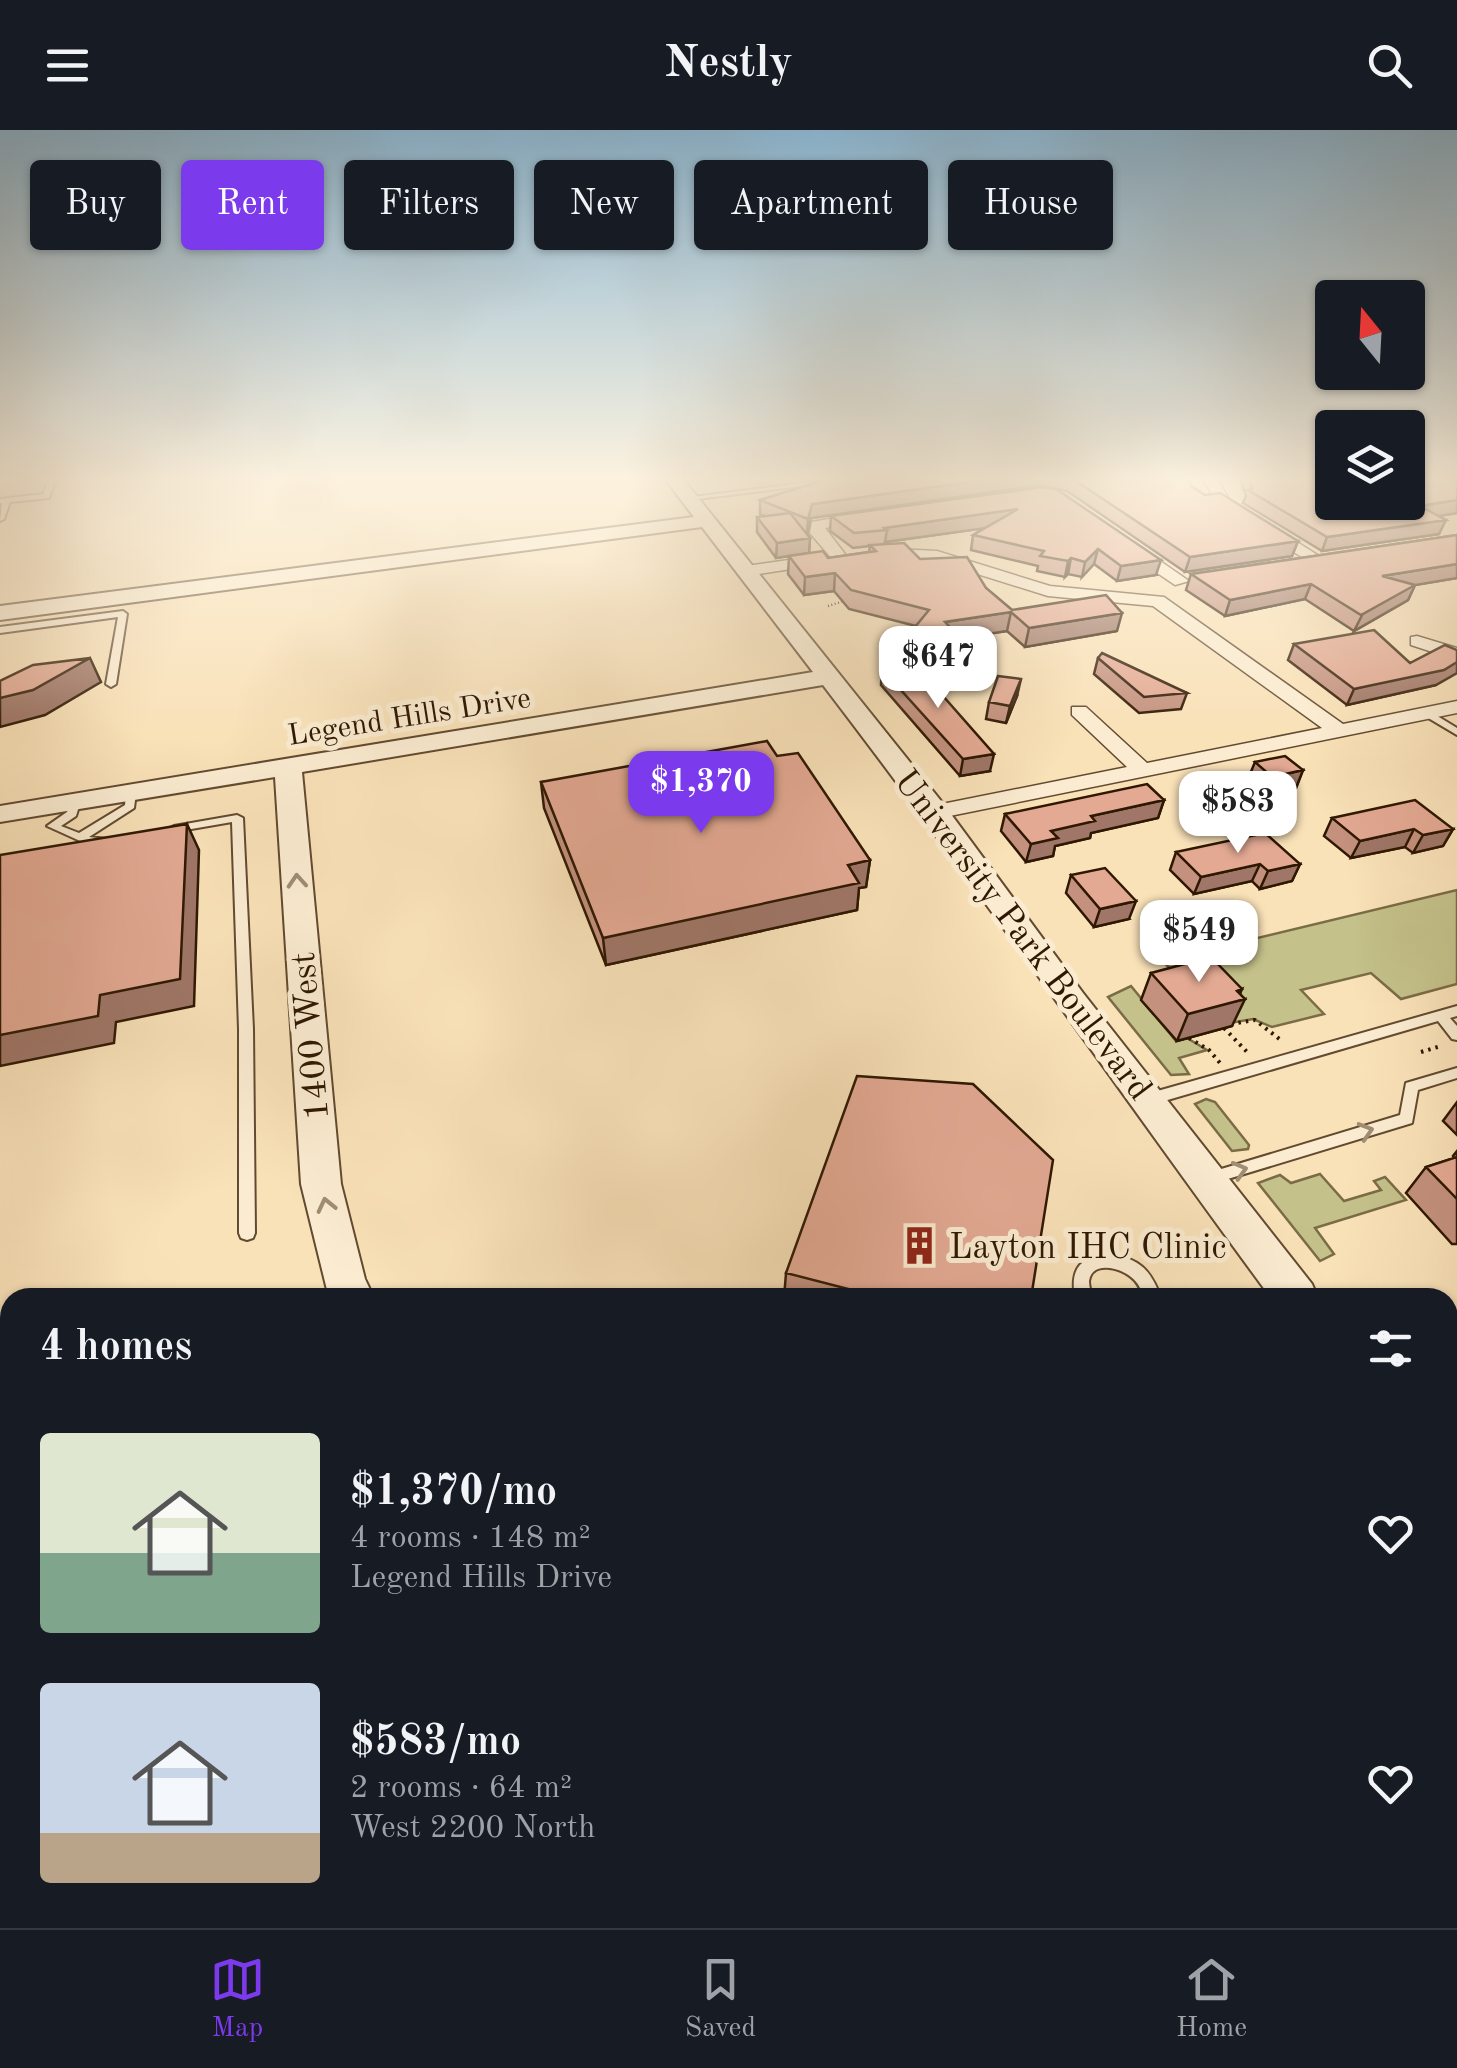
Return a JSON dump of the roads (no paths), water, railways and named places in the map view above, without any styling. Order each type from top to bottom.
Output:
[{"type":"street","points":[[0,613],[384,563]]},
{"type":"street","name":"University Park Boulevard","points":[[740,563],[935,812],[1289,1288]]},
{"type":"street","points":[[746,571],[805,563]]},
{"type":"street","points":[[958,563],[1048,592],[1158,601],[1340,732]]},
{"type":"street","points":[[1158,601],[1188,580],[1160,563]]},
{"type":"street","points":[[1300,564],[1307,563]]},
{"type":"street","points":[[1417,641],[1457,654]]},
{"type":"street","name":"Legend Hills Drive","points":[[0,814],[829,677]]},
{"type":"street","points":[[935,812],[1457,707]]},
{"type":"street","points":[[1079,710],[1144,772]]},
{"type":"street","name":"1400 West","points":[[288,769],[321,1184],[346,1288]]},
{"type":"lane","points":[[0,630],[123,614],[111,684]]},
{"type":"lane","points":[[1429,714],[1457,732]]},
{"type":"lane","points":[[80,838],[130,806],[132,793]]},
{"type":"lane","points":[[74,802],[72,814],[53,826],[93,843],[111,840]]},
{"type":"lane","points":[[165,830],[237,818],[246,1029],[247,1234]]},
{"type":"lane","points":[[1147,1100],[1457,1011]]},
{"type":"lane","points":[[1441,1016],[1457,1038]]},
{"type":"lane","points":[[1207,1179],[1407,1119],[1411,1086],[1457,1073]]},
{"type":"lane","points":[[1082,1288],[1084,1272],[1097,1262],[1108,1260],[1136,1270],[1149,1288]]},
{"type":"place","name":"Layton IHC Clinic","points":[[919,1246]]}]
